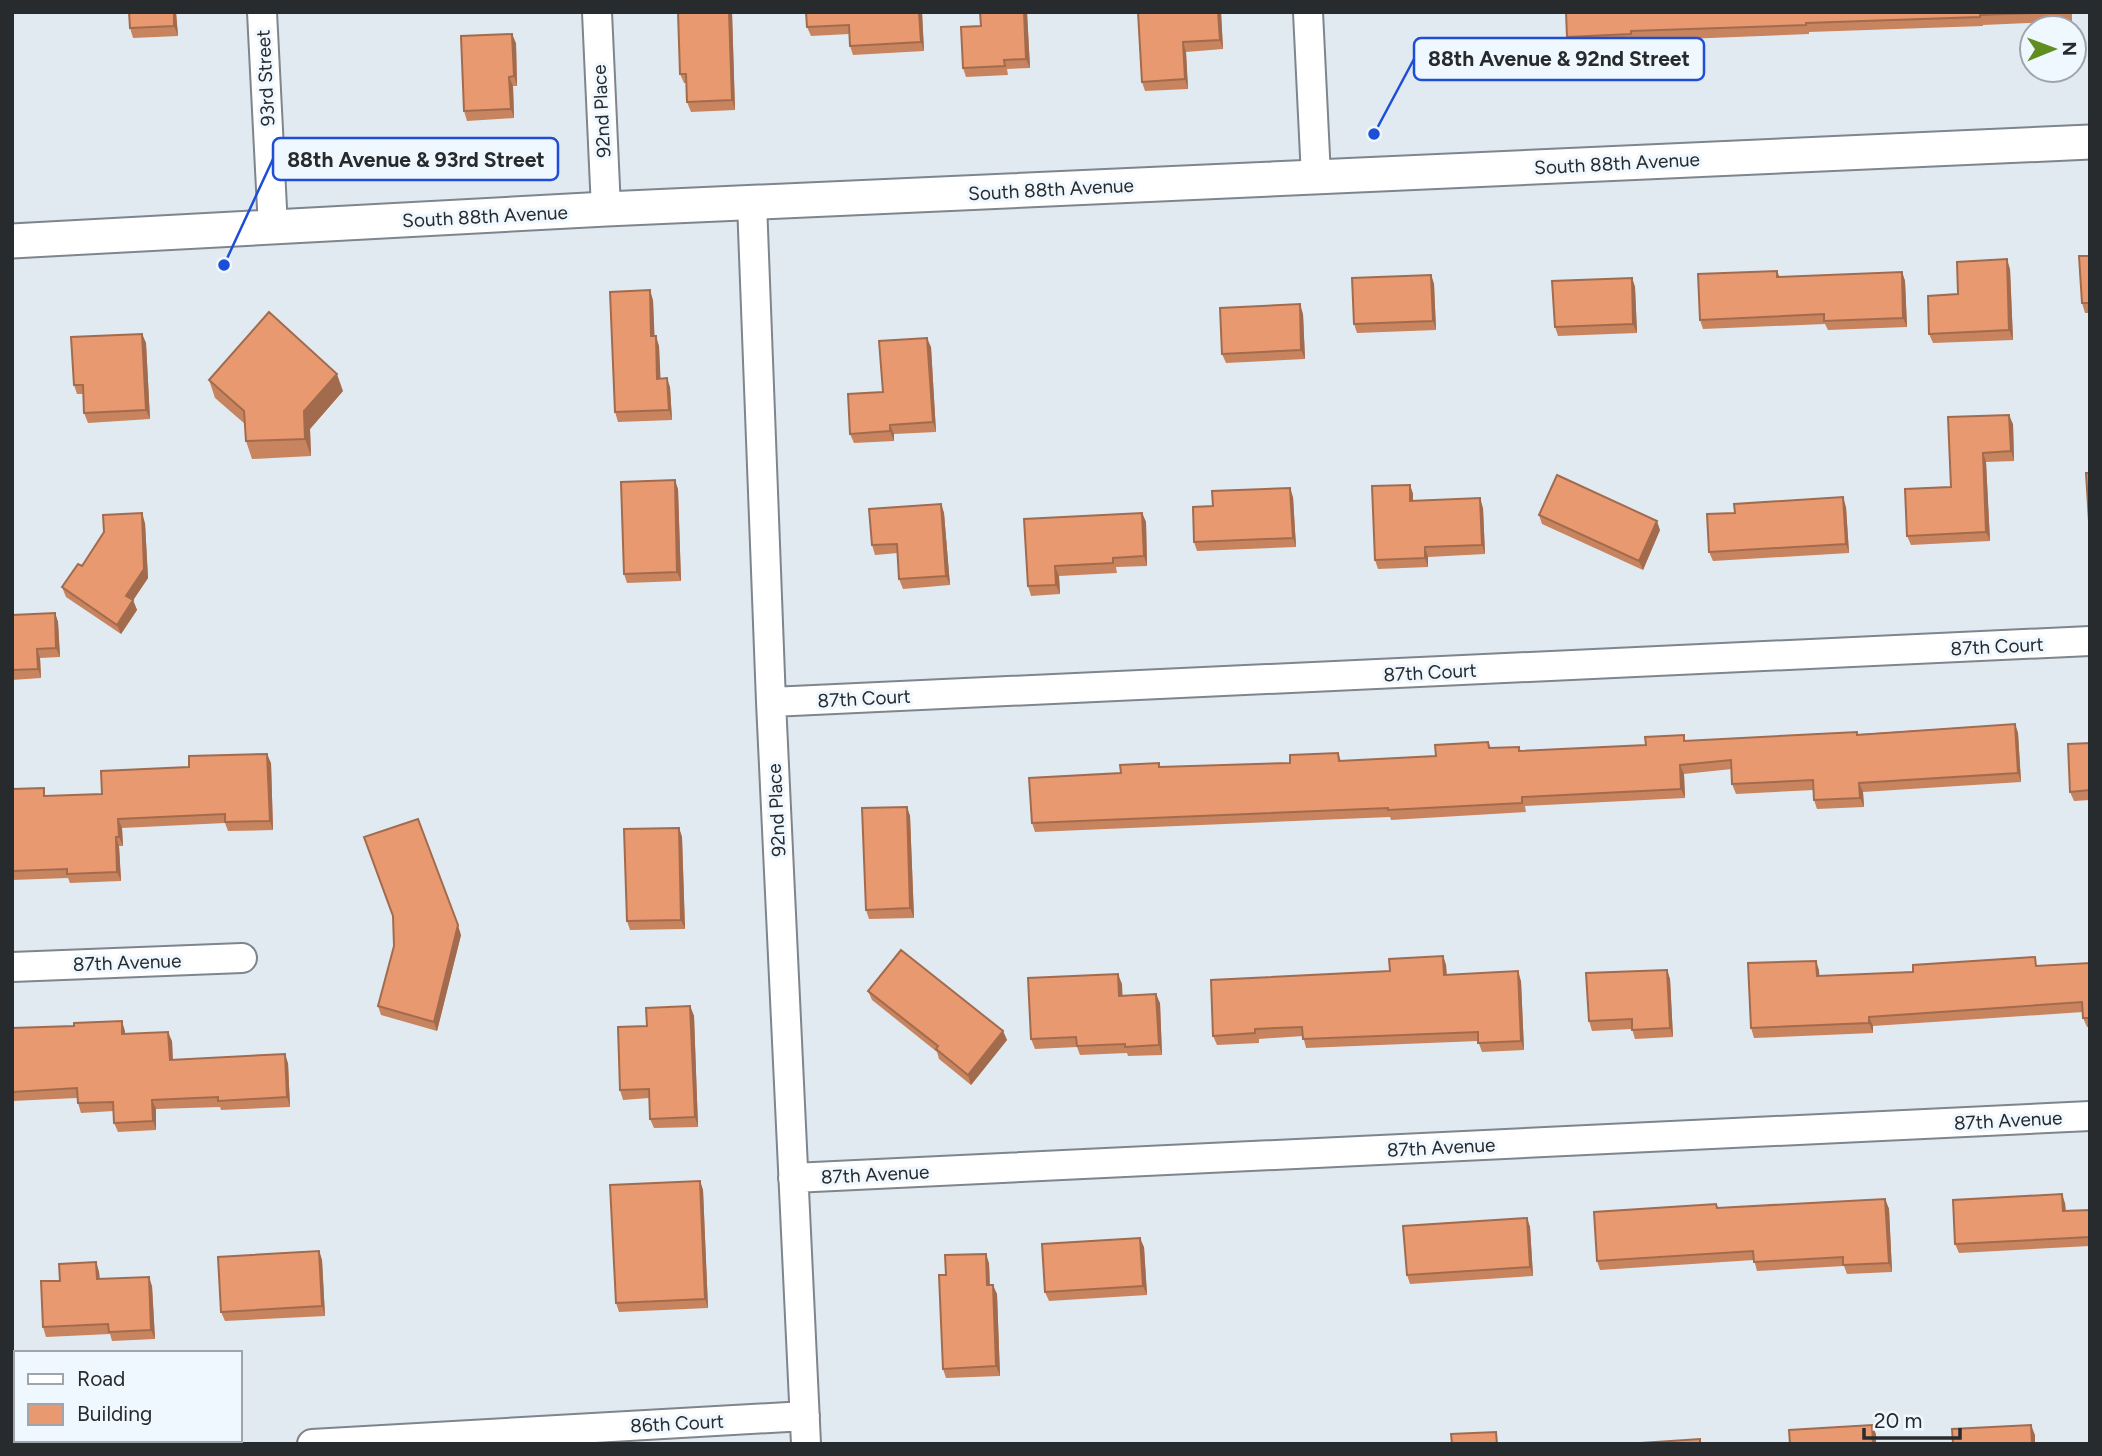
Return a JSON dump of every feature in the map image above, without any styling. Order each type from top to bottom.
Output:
[{"type":"street","name":"93rd Street","points":[[262,12],[272,228]]},
{"type":"street","name":"92nd Place","points":[[597,12],[606,209]]},
{"type":"street","points":[[1308,12],[1316,177]]},
{"type":"street","name":"South 88th Avenue","points":[[12,241],[606,209],[2090,142]]},
{"type":"street","name":"92nd Place","points":[[752,203],[771,702],[805,1416]]},
{"type":"street","name":"87th Court","points":[[771,702],[2090,641]]},
{"type":"street","name":"87th Avenue","points":[[12,967],[242,958]]},
{"type":"street","name":"87th Avenue","points":[[793,1178],[2090,1116]]},
{"type":"street","points":[[805,1416],[806,1444]]},
{"type":"street","name":"86th Court","points":[[312,1444],[805,1416]]},
{"type":"building","points":[[129,12],[174,12],[174,26],[130,28]]},
{"type":"building","points":[[678,12],[729,12],[732,100],[687,102],[686,74],[680,74]]},
{"type":"building","points":[[806,12],[919,12],[921,42],[850,46],[849,25],[807,27]]},
{"type":"building","points":[[980,12],[1024,12],[1026,59],[1004,60],[1005,66],[963,68],[961,27],[981,26]]},
{"type":"building","points":[[1138,12],[1218,12],[1220,40],[1183,42],[1185,79],[1142,82]]},
{"type":"building","points":[[1566,12],[2064,12],[1631,31],[1631,34],[1567,37]]},
{"type":"building","points":[[512,34],[514,76],[509,77],[511,109],[464,111],[461,36]]},
{"type":"building","points":[[2079,256],[2090,256],[2090,303],[2082,303]]},
{"type":"building","points":[[2007,259],[2009,330],[1929,334],[1928,296],[1958,294],[1957,262]]},
{"type":"building","points":[[1777,271],[1777,277],[1902,272],[1903,318],[1824,321],[1824,314],[1700,320],[1698,274]]},
{"type":"building","points":[[1431,275],[1433,321],[1354,324],[1352,278]]},
{"type":"building","points":[[1632,278],[1633,324],[1555,327],[1552,281]]},
{"type":"building","points":[[650,290],[651,336],[656,336],[657,379],[667,378],[669,410],[615,412],[610,292]]},
{"type":"building","points":[[1300,304],[1301,350],[1222,354],[1220,308]]},
{"type":"building","points":[[269,312],[337,374],[304,411],[305,439],[246,441],[244,411],[209,380]]},
{"type":"building","points":[[142,334],[146,410],[84,413],[83,385],[74,385],[71,337]]},
{"type":"building","points":[[927,338],[933,422],[890,425],[890,431],[850,434],[848,394],[883,392],[879,341]]},
{"type":"building","points":[[2009,415],[2011,451],[1983,453],[1986,532],[1907,536],[1905,489],[1951,487],[1948,417]]},
{"type":"building","points":[[2086,473],[2090,473],[2090,521],[2089,521]]},
{"type":"building","points":[[1557,475],[1657,521],[1639,561],[1539,515]]},
{"type":"building","points":[[675,480],[677,572],[624,574],[621,482]]},
{"type":"building","points":[[1410,485],[1410,501],[1480,498],[1482,545],[1425,547],[1425,558],[1375,560],[1372,486]]},
{"type":"building","points":[[1290,488],[1293,538],[1194,542],[1193,507],[1213,506],[1212,491]]},
{"type":"building","points":[[1843,497],[1846,544],[1709,552],[1707,514],[1735,513],[1734,504]]},
{"type":"building","points":[[941,504],[946,576],[899,579],[897,544],[872,545],[869,509]]},
{"type":"building","points":[[142,513],[144,569],[126,596],[133,600],[117,625],[62,587],[78,564],[82,566],[104,532],[103,515]]},
{"type":"building","points":[[1142,513],[1144,556],[1113,558],[1113,563],[1055,566],[1056,585],[1028,586],[1024,519]]},
{"type":"building","points":[[55,613],[56,648],[37,649],[38,669],[12,670],[12,615]]},
{"type":"building","points":[[2015,724],[2018,773],[1859,783],[1860,798],[1814,800],[1813,780],[1732,784],[1731,760],[1680,765],[1681,789],[1522,797],[1522,803],[1032,823],[1029,778],[1121,773],[1120,765],[1159,763],[1159,767],[1290,763],[1290,755],[1338,753],[1339,761],[1436,756],[1435,745],[1488,742],[1489,748],[1519,747],[1519,751],[1646,745],[1645,737],[1684,735],[1684,741],[1857,732],[1857,735]]},
{"type":"building","points":[[2090,743],[2090,790],[2070,792],[2068,744]]},
{"type":"building","points":[[267,754],[270,821],[225,822],[225,814],[118,819],[117,872],[67,874],[67,869],[12,871],[12,789],[44,788],[44,796],[102,794],[101,771],[189,767],[189,756]]},
{"type":"building","points":[[907,807],[910,908],[866,910],[862,808]]},
{"type":"building","points":[[418,819],[458,925],[434,1022],[378,1006],[394,946],[393,916],[364,837]]},
{"type":"building","points":[[679,828],[681,920],[627,921],[624,829]]},
{"type":"building","points":[[901,950],[1003,1031],[968,1075],[936,1049],[938,1046],[868,991]]},
{"type":"building","points":[[1443,956],[1444,975],[1518,971],[1521,1041],[1478,1043],[1478,1032],[1303,1039],[1302,1027],[1255,1029],[1255,1033],[1213,1036],[1211,980],[1390,971],[1389,959]]},
{"type":"building","points":[[2035,957],[2036,966],[2090,963],[2090,1018],[2083,1018],[2082,1002],[1869,1017],[1869,1023],[1751,1028],[1748,963],[1816,961],[1817,976],[1913,972],[1913,965]]},
{"type":"building","points":[[1667,970],[1670,1028],[1632,1030],[1632,1019],[1589,1021],[1586,973]]},
{"type":"building","points":[[1118,974],[1119,996],[1156,994],[1159,1045],[1077,1046],[1076,1037],[1031,1039],[1028,978]]},
{"type":"building","points":[[690,1006],[695,1117],[650,1119],[649,1089],[620,1090],[618,1027],[647,1026],[646,1008]]},
{"type":"building","points":[[122,1021],[122,1034],[168,1032],[170,1060],[285,1054],[287,1097],[218,1101],[218,1097],[152,1100],[153,1121],[114,1123],[113,1102],[78,1103],[77,1088],[12,1092],[12,1028]]},
{"type":"building","points":[[700,1181],[705,1299],[616,1303],[610,1185]]},
{"type":"building","points":[[2062,1194],[2063,1211],[2090,1210],[2090,1237],[1955,1244],[1953,1200]]},
{"type":"building","points":[[1885,1199],[1889,1263],[1843,1265],[1843,1257],[1754,1262],[1753,1251],[1597,1261],[1594,1212],[1716,1204],[1717,1208]]},
{"type":"building","points":[[1527,1218],[1530,1267],[1407,1275],[1403,1226]]},
{"type":"building","points":[[1140,1238],[1143,1286],[1045,1292],[1042,1244]]},
{"type":"building","points":[[319,1251],[322,1306],[221,1312],[218,1257]]},
{"type":"building","points":[[986,1254],[987,1285],[993,1285],[996,1366],[943,1369],[939,1275],[946,1275],[945,1255]]},
{"type":"building","points":[[96,1262],[97,1279],[149,1277],[151,1330],[109,1332],[108,1324],[43,1327],[41,1281],[60,1281],[59,1264]]},
{"type":"building","points":[[1872,1425],[1873,1444],[1790,1444],[1789,1430]]},
{"type":"building","points":[[2031,1425],[2032,1444],[1953,1444],[1952,1429]]},
{"type":"building","points":[[1496,1432],[1497,1444],[1452,1444],[1451,1434]]},
{"type":"building","points":[[1700,1439],[1700,1444],[1625,1444]]},
{"type":"place","name":"88th Avenue & 92nd Street","points":[[1374,134]]},
{"type":"place","name":"88th Avenue & 93rd Street","points":[[224,265]]}]
